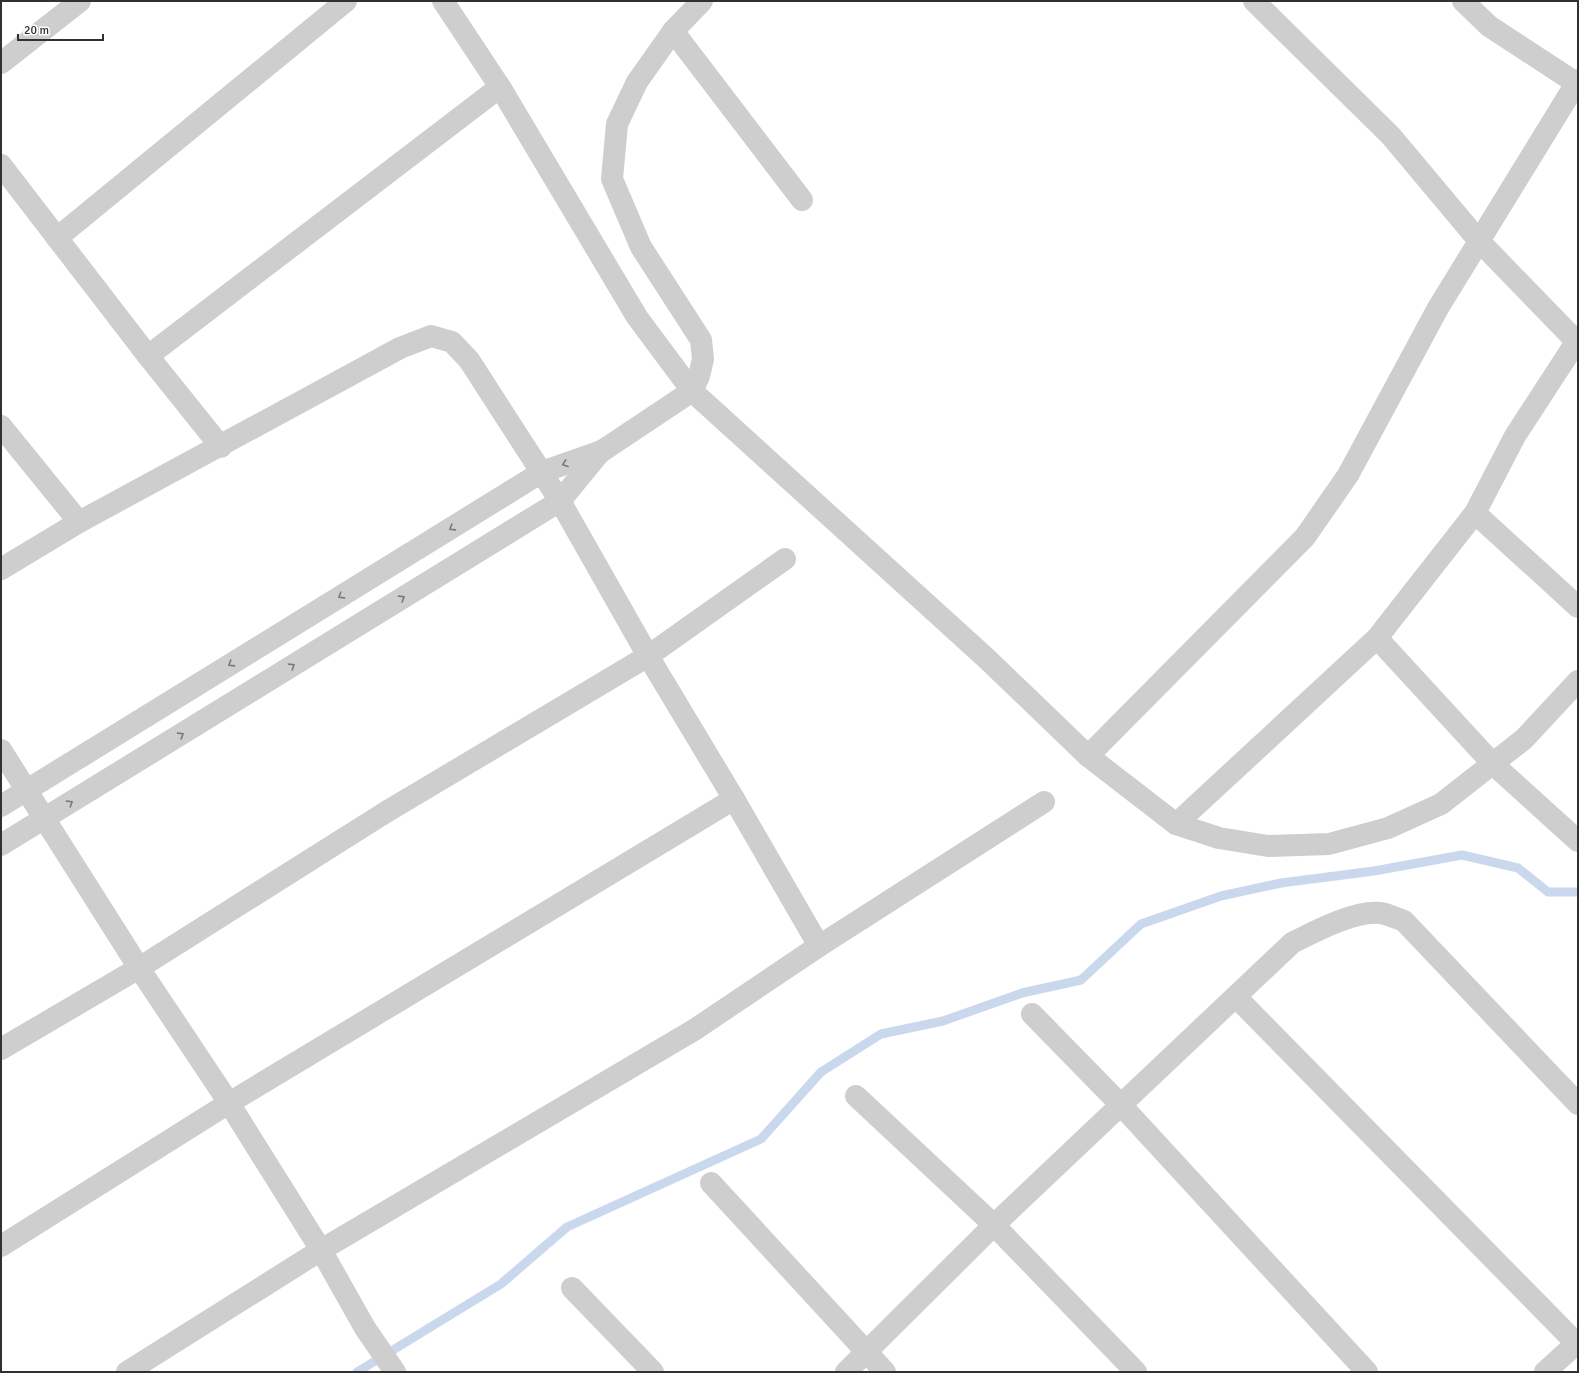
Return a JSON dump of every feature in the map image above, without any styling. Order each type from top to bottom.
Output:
[{"type":"street","points":[[1,63],[80,1]]},
{"type":"street","points":[[57,238],[346,1]]},
{"type":"street","points":[[443,1],[500,88],[637,317],[692,391],[986,658],[1088,756],[1176,824],[1219,838],[1268,846],[1329,844],[1388,828],[1441,804],[1493,764],[1524,739],[1578,681]]},
{"type":"street","points":[[1,806],[542,472],[602,451],[692,391],[699,376],[703,359],[701,340],[640,247],[612,179],[617,124],[637,82],[673,31],[702,1]]},
{"type":"street","points":[[1176,824],[1377,638],[1475,514],[1515,436],[1578,341],[1478,241],[1391,136],[1254,1]]},
{"type":"street","points":[[1088,756],[1305,537],[1348,475],[1438,308],[1577,82],[1489,26],[1463,1]]},
{"type":"street","points":[[673,31],[802,200]]},
{"type":"street","points":[[148,356],[500,88]]},
{"type":"street","points":[[1,165],[148,356],[221,447]]},
{"type":"street","points":[[1,570],[80,522],[221,447],[400,348],[431,336],[452,342],[469,360],[560,501],[648,656],[734,799],[818,946]]},
{"type":"street","points":[[1,426],[80,522]]},
{"type":"street","points":[[1,845],[560,501],[602,451]]},
{"type":"street","points":[[1475,514],[1578,608]]},
{"type":"street","points":[[1,1049],[139,968],[386,812],[648,656],[784,559]]},
{"type":"street","points":[[1377,638],[1493,764],[1578,841]]},
{"type":"street","points":[[1,750],[139,968],[229,1103],[321,1250],[365,1328],[395,1372]]},
{"type":"street","points":[[1,1246],[229,1103],[734,799]]},
{"type":"street","points":[[127,1372],[321,1250],[694,1030],[818,946],[1044,802]]},
{"type":"street","points":[[846,1372],[994,1225],[1120,1104],[1292,943],[1325,926],[1351,917],[1379,913],[1404,921],[1578,1104]]},
{"type":"street","points":[[1236,997],[1578,1344],[1545,1372]]},
{"type":"street","points":[[1032,1014],[1120,1104],[1366,1372]]},
{"type":"street","points":[[856,1096],[994,1225],[1136,1372]]},
{"type":"street","points":[[711,1183],[885,1372]]},
{"type":"street","points":[[572,1288],[653,1372]]},
{"type":"waterway","points":[[357,1372],[501,1284],[567,1227],[761,1139],[821,1072],[881,1034],[943,1021],[1022,993],[1081,980],[1141,924],[1221,896],[1281,883],[1374,871],[1462,855],[1518,868],[1548,892],[1578,892]]}]
